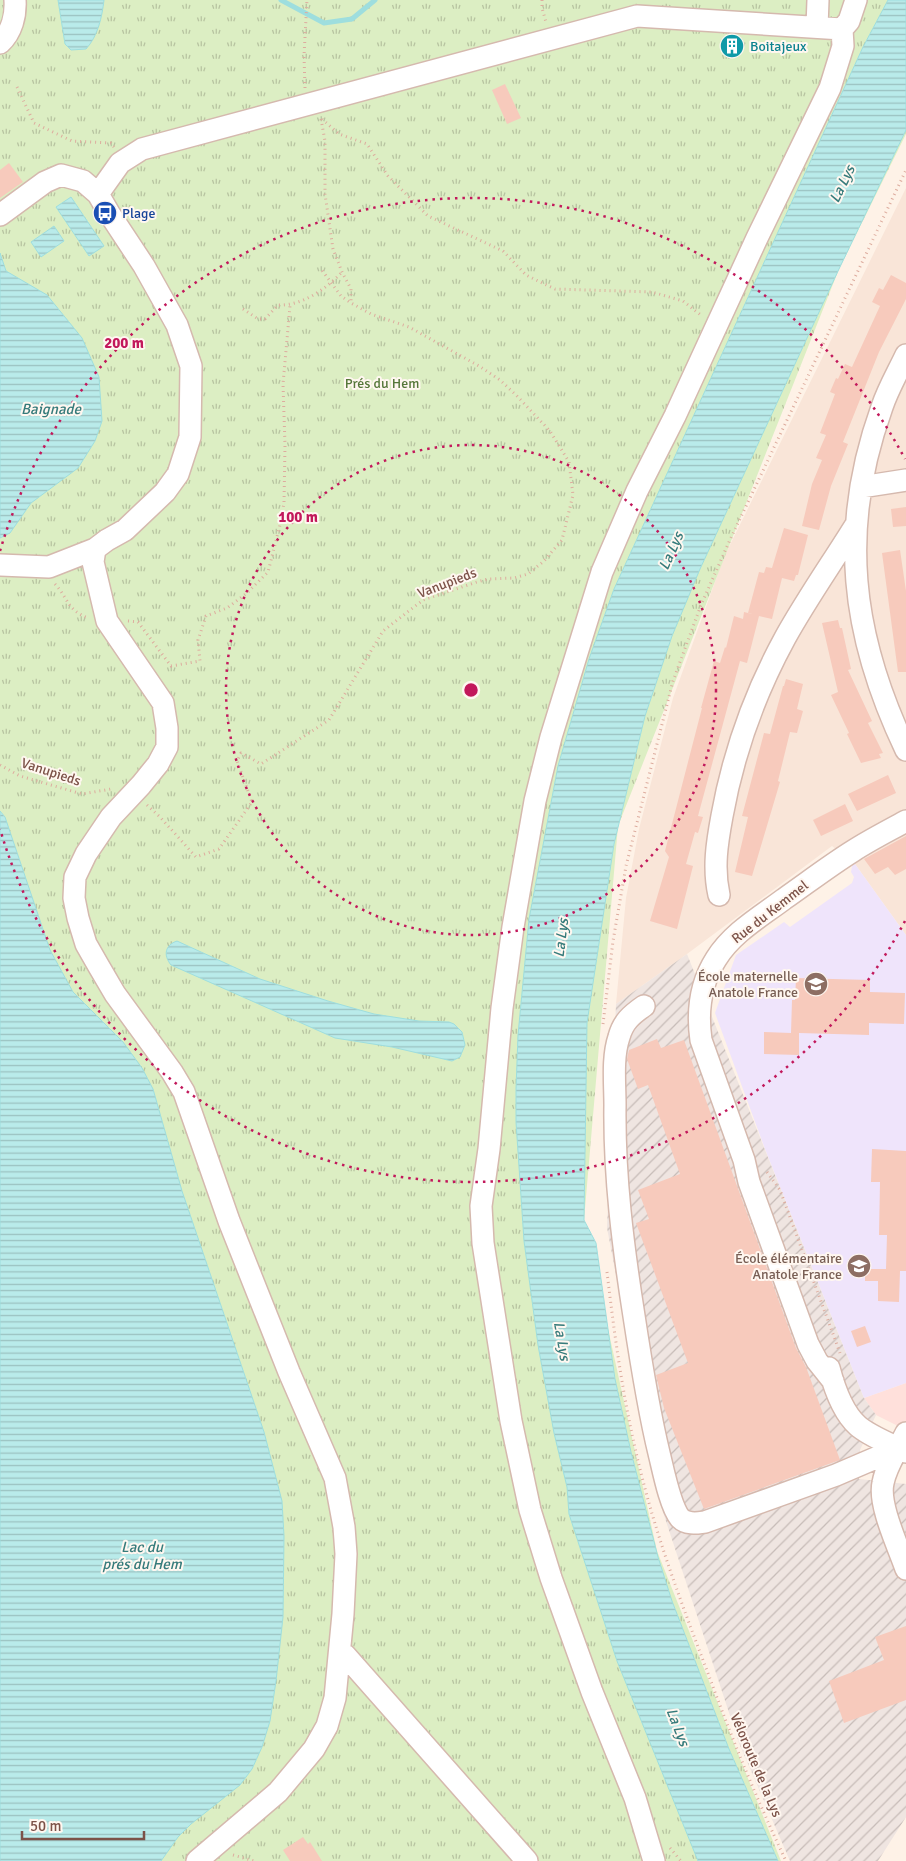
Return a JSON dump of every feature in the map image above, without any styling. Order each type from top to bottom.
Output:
[{"type":"street","points":[[0,43],[6,37],[16,14],[15,0]]},
{"type":"street","points":[[817,28],[818,0]]},
{"type":"street","points":[[654,1861],[635,1798],[592,1692],[551,1578],[530,1510],[511,1421],[483,1243],[481,1206],[489,1149],[502,1008],[513,927],[536,801],[551,737],[602,572],[637,491],[675,416],[757,238],[830,88],[843,46],[842,29],[849,21],[856,0]]},
{"type":"street","points":[[98,194],[120,163],[142,149],[313,112],[638,16],[842,29]]},
{"type":"street","points":[[0,215],[45,182],[61,175],[82,181],[98,194],[144,266],[177,325],[191,366],[190,437],[178,474],[165,492],[125,530],[95,549],[49,567],[0,564]]},
{"type":"street","points":[[906,355],[882,407],[871,442],[855,526],[856,575],[866,644],[882,696],[906,750]]},
{"type":"street","points":[[861,487],[906,480]]},
{"type":"street","points":[[719,895],[715,860],[723,808],[736,758],[751,716],[784,639],[855,526]]},
{"type":"street","points":[[95,549],[94,562],[108,621],[163,703],[167,728],[166,747],[158,764],[111,817],[86,854],[75,877],[74,898],[78,918],[86,944],[115,994],[172,1072],[184,1092],[229,1221],[289,1372],[335,1478],[344,1527],[346,1554],[340,1655],[335,1698],[327,1726],[314,1749],[278,1792],[197,1861]]},
{"type":"street","name":"Rue du Kemmel","points":[[903,1444],[866,1432],[854,1421],[843,1405],[833,1381],[817,1361],[808,1344],[749,1182],[753,1164],[701,1040],[698,1026],[703,986],[708,975],[719,955],[745,927],[853,850],[906,821]]},
{"type":"street","points":[[644,1006],[629,1016],[619,1037],[615,1065],[614,1123],[617,1186],[626,1264],[649,1413],[664,1474],[680,1518],[687,1522],[705,1522],[836,1475],[903,1444]]},
{"type":"street","points":[[903,1444],[885,1476],[882,1492],[884,1505],[906,1570]]},
{"type":"street","points":[[340,1655],[345,1655],[527,1861]]},
{"type":"path","points":[[307,1],[304,56],[313,112],[325,141],[325,194],[333,249],[351,289],[351,303]]},
{"type":"path","points":[[17,87],[34,123],[72,141],[111,143],[114,147],[133,155]]},
{"type":"path","points":[[313,112],[338,134],[367,144],[388,176],[428,216],[503,251],[526,274],[540,282],[555,288],[652,292],[683,302],[716,328]]},
{"type":"path","points":[[603,1030],[605,999],[626,866],[673,681],[701,606],[729,542],[906,170]]},
{"type":"path","name":"Vanupieds","points":[[0,765],[20,776],[82,794],[117,788],[128,789],[160,817],[196,857],[219,849],[252,802],[237,761],[241,753],[261,764],[328,720],[383,631],[423,600],[488,579],[514,578],[528,574],[562,540],[573,496],[569,462],[550,431],[500,380],[410,327],[371,314],[351,303],[341,296],[321,269]]},
{"type":"path","points":[[243,309],[261,320],[265,319],[278,305],[290,306],[310,297],[331,284],[342,272]]},
{"type":"path","points":[[51,579],[61,590],[69,605],[82,615],[95,621],[138,622],[170,666],[200,661],[198,640],[206,616],[227,608],[247,594],[268,572],[280,525],[284,503],[283,384],[290,306]]},
{"type":"path","points":[[753,1164],[780,1190],[843,1361]]},
{"type":"path","name":"Véloroute de la Lys","points":[[606,1264],[617,1358],[641,1474],[684,1610],[709,1677],[749,1779],[786,1861]]},
{"type":"shaded area","points":[[906,188],[906,935],[855,864],[832,846],[687,954],[616,1004],[626,898],[639,829],[673,698],[724,557]]},
{"type":"shaded area","points":[[855,864],[906,935],[906,1383],[864,1398],[765,1149],[715,1013],[736,955],[784,922],[790,927],[852,883],[854,877],[851,872],[852,866]]},
{"type":"shaded area","points":[[687,954],[864,1398],[876,1415],[860,1450],[859,1479],[906,1484],[906,1817],[878,1861],[790,1861],[739,1743],[660,1503],[607,1228],[616,1004]]},
{"type":"shaded area","points":[[906,1383],[906,1430],[876,1415],[864,1398]]},
{"type":"green space","name":"Prés du Hem","points":[[0,0],[906,0],[906,134],[839,269],[618,826],[584,1220],[657,1551],[781,1861],[0,1861]]},
{"type":"water","points":[[58,0],[104,0],[99,26],[94,38],[86,49],[71,50],[65,44]]},
{"type":"water","name":"La Lys","points":[[888,0],[906,0],[906,130],[839,269],[700,569],[672,636],[645,716],[614,844],[587,1023],[584,1220],[596,1243],[615,1379],[631,1452],[658,1557],[672,1601],[729,1749],[778,1861],[698,1861],[617,1661],[569,1514],[567,1487],[554,1433],[538,1345],[524,1241],[516,1122],[518,1035],[529,919],[558,766],[589,659],[614,589],[863,47]]},
{"type":"water","points":[[71,197],[104,246],[89,256],[56,207]]},
{"type":"water","points":[[54,226],[64,241],[41,257],[31,242]]},
{"type":"water","name":"Baignade","points":[[0,253],[6,271],[47,295],[82,338],[99,377],[102,421],[95,441],[78,468],[31,503],[10,533],[0,538]]},
{"type":"water","name":"Lac du prés du Hem","points":[[0,811],[5,817],[50,950],[73,992],[123,1042],[142,1068],[153,1089],[182,1191],[264,1432],[282,1501],[284,1536],[283,1617],[270,1721],[262,1747],[252,1769],[240,1785],[191,1824],[178,1837],[161,1861],[0,1861]]},
{"type":"water","points":[[177,941],[260,979],[328,1001],[374,1014],[419,1021],[449,1022],[462,1032],[465,1045],[460,1057],[452,1061],[392,1047],[335,1038],[171,965],[166,951],[170,945]]},
{"type":"building","points":[[505,84],[521,118],[507,124],[492,90]]},
{"type":"building","points":[[9,163],[23,182],[0,198],[0,170]]},
{"type":"building","points":[[891,275],[906,283],[906,299],[879,352],[843,442],[848,444],[831,486],[819,530],[802,526],[812,484],[822,460],[816,458],[826,435],[820,433],[835,394],[830,392],[845,364],[852,367],[880,306],[872,302],[879,288],[883,290]]},
{"type":"building","points":[[906,507],[906,526],[893,527],[891,509]]},
{"type":"building","points":[[784,528],[808,535],[798,575],[796,575],[794,581],[782,578],[772,619],[759,616],[747,663],[740,661],[698,816],[703,817],[698,833],[695,832],[686,864],[693,866],[677,929],[650,921],[669,857],[665,851],[714,661],[720,663],[734,616],[743,619],[744,612],[748,613],[759,572],[764,573],[766,567],[772,568]]},
{"type":"building","points":[[900,550],[906,591],[906,672],[898,672],[882,553]]},
{"type":"building","points":[[838,620],[840,628],[842,628],[851,669],[848,670],[872,721],[868,723],[883,753],[879,754],[881,758],[861,763],[831,695],[838,692],[822,623]]},
{"type":"building","points":[[786,679],[803,684],[797,709],[803,711],[797,733],[790,732],[778,781],[780,782],[752,876],[735,872],[748,817],[742,816],[764,733],[770,734]]},
{"type":"building","points":[[888,775],[896,793],[857,811],[848,794]]},
{"type":"building","points":[[845,804],[853,821],[821,836],[813,820]]},
{"type":"building","points":[[906,836],[906,869],[895,875],[888,867],[875,874],[864,859]]},
{"type":"building","points":[[796,978],[870,980],[870,992],[905,993],[904,1024],[869,1023],[869,1035],[799,1033],[799,1055],[764,1054],[764,1032],[791,1033],[792,1000],[795,1000]]},
{"type":"building","points":[[657,1039],[661,1048],[684,1040],[796,1348],[806,1367],[840,1460],[704,1509],[664,1408],[656,1375],[688,1363],[636,1223],[649,1219],[638,1190],[680,1174],[648,1085],[638,1089],[627,1059],[629,1050]]},
{"type":"building","points":[[872,1149],[906,1151],[906,1271],[900,1271],[899,1302],[878,1301],[878,1281],[865,1281],[865,1269],[886,1269],[887,1235],[879,1235],[880,1182],[871,1182]]},
{"type":"building","points":[[865,1326],[871,1342],[857,1347],[851,1331]]},
{"type":"building","points":[[906,1626],[906,1700],[844,1723],[829,1681],[884,1660],[875,1637]]},
{"type":"building","points":[[303,1837],[308,1844],[310,1842],[322,1861],[290,1861],[283,1850]]},
{"type":"waterway","points":[[281,0],[324,23],[352,19],[375,0]]},
{"type":"place","name":"Boitajeux","points":[[732,46]]},
{"type":"place","name":"Plage","points":[[105,213]]},
{"type":"place","name":"École maternelle Anatole France","points":[[816,984]]},
{"type":"place","name":"École élémentaire Anatole France","points":[[859,1266]]}]
